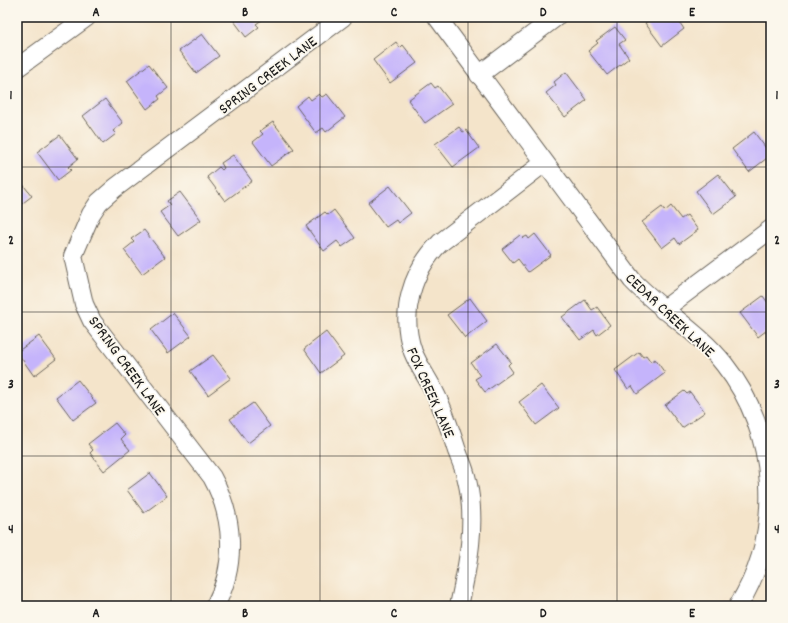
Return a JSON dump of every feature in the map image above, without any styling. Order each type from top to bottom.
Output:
[{"type":"street","points":[[17,68],[87,17]]},
{"type":"street","name":"SPRING CREEK LANE","points":[[215,606],[225,584],[231,551],[230,530],[223,498],[212,477],[92,320],[84,304],[73,256],[91,214],[99,202],[115,188],[343,17]]},
{"type":"street","name":"CEDAR CREEK LANE","points":[[437,17],[632,280],[663,310],[708,347],[723,363],[749,404],[758,425],[768,462],[770,509],[767,531],[758,564],[751,582],[738,606]]},
{"type":"street","points":[[479,75],[556,17]]},
{"type":"street","name":"FOX CREEK LANE","points":[[459,606],[471,544],[471,509],[467,480],[440,403],[414,353],[407,323],[408,302],[421,265],[429,254],[440,243],[544,163]]},
{"type":"street","points":[[663,310],[771,229]]},
{"type":"building","points":[[231,17],[266,17],[256,24],[259,27],[246,37]]},
{"type":"building","points":[[653,17],[676,17],[684,29],[662,46],[645,23]]},
{"type":"building","points":[[615,27],[625,40],[619,44],[629,58],[607,75],[588,51],[598,43],[596,41]]},
{"type":"building","points":[[202,34],[219,56],[196,73],[179,51]]},
{"type":"building","points":[[396,42],[400,48],[403,45],[417,63],[390,83],[373,60]]},
{"type":"building","points":[[149,64],[168,88],[158,96],[160,99],[147,109],[127,81]]},
{"type":"building","points":[[566,72],[587,100],[565,117],[546,93],[556,85],[554,82]]},
{"type":"building","points":[[431,83],[435,88],[438,86],[452,104],[425,123],[408,100]]},
{"type":"building","points":[[319,94],[322,97],[327,94],[345,117],[326,132],[323,128],[316,133],[296,106],[308,96],[311,100]]},
{"type":"building","points":[[105,99],[123,123],[113,131],[116,134],[103,144],[83,116]]},
{"type":"building","points":[[273,122],[294,149],[271,166],[253,142],[263,134],[260,131]]},
{"type":"building","points":[[459,127],[463,132],[466,130],[479,148],[453,167],[435,144]]},
{"type":"building","points":[[754,132],[771,155],[749,172],[732,149]]},
{"type":"building","points":[[60,135],[78,159],[68,167],[71,170],[58,180],[37,152]]},
{"type":"building","points":[[233,155],[252,181],[225,201],[207,177],[219,167],[222,170],[224,168],[221,163]]},
{"type":"building","points":[[718,174],[736,197],[713,214],[696,191]]},
{"type":"building","points":[[17,177],[32,196],[19,206],[17,203]]},
{"type":"building","points":[[390,186],[411,213],[398,223],[396,220],[386,227],[368,203]]},
{"type":"building","points":[[180,192],[201,220],[178,236],[160,212],[170,205],[167,201]]},
{"type":"building","points":[[671,206],[681,219],[687,215],[698,230],[679,244],[675,238],[662,248],[642,222],[662,207],[665,211]]},
{"type":"building","points":[[334,210],[355,238],[342,247],[337,241],[324,251],[306,226],[325,212],[328,215]]},
{"type":"building","points":[[144,230],[165,257],[142,274],[124,250],[134,242],[131,239]]},
{"type":"building","points":[[535,234],[551,255],[528,272],[518,259],[513,263],[502,249],[520,235],[523,238],[527,236],[529,239]]},
{"type":"building","points":[[763,296],[771,307],[771,327],[758,337],[740,313]]},
{"type":"building","points":[[470,298],[487,321],[465,338],[447,315]]},
{"type":"building","points":[[585,300],[592,310],[597,307],[610,325],[597,335],[594,330],[580,340],[562,317]]},
{"type":"building","points":[[17,307],[21,313],[17,316]]},
{"type":"building","points":[[173,313],[191,336],[168,353],[151,330]]},
{"type":"building","points":[[326,332],[344,356],[321,373],[304,349]]},
{"type":"building","points":[[39,336],[56,359],[34,376],[17,352]]},
{"type":"building","points":[[497,344],[511,362],[508,365],[513,372],[485,392],[475,379],[480,376],[471,363]]},
{"type":"building","points":[[639,352],[643,357],[646,355],[651,362],[655,359],[665,373],[637,394],[632,386],[628,389],[615,370]]},
{"type":"building","points":[[213,355],[231,378],[208,395],[190,371]]},
{"type":"building","points":[[78,380],[96,403],[73,420],[56,397]]},
{"type":"building","points":[[541,385],[559,408],[536,425],[519,402]]},
{"type":"building","points":[[684,391],[687,394],[690,392],[705,412],[682,428],[665,405]]},
{"type":"building","points":[[253,403],[270,426],[248,443],[230,419]]},
{"type":"building","points":[[115,423],[125,435],[121,439],[130,450],[104,471],[90,453],[93,450],[88,444]]},
{"type":"building","points":[[150,473],[167,496],[144,513],[127,490]]}]
